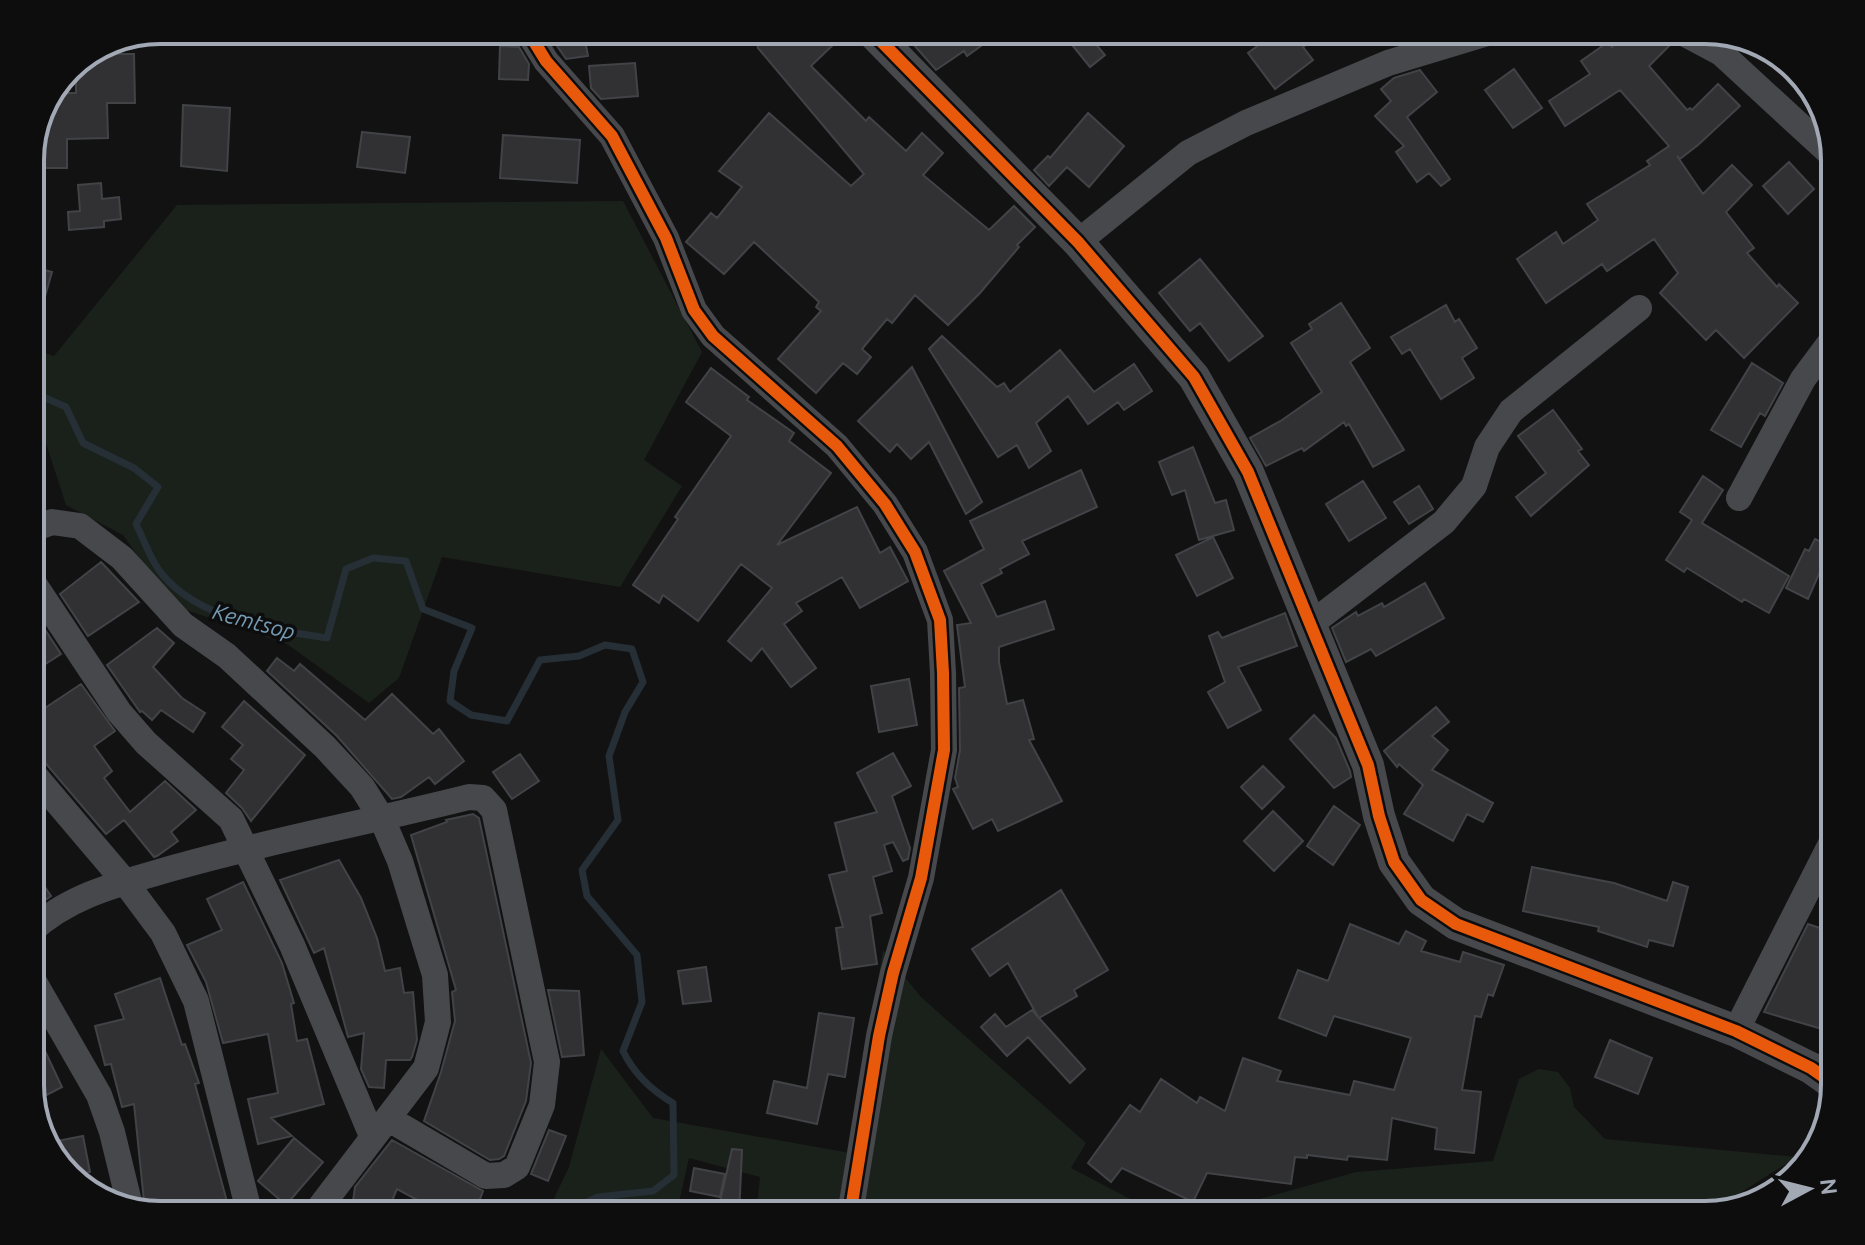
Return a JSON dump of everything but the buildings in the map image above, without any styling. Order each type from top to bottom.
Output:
[{"type":"street","points":[[536,44],[546,61],[612,136],[666,238],[694,310],[713,336],[837,446],[885,504],[915,552],[940,620],[944,688],[942,765],[921,878],[893,973],[879,1036],[852,1201]]},
{"type":"street","points":[[884,44],[1078,242],[1194,377],[1248,472],[1368,765],[1379,816],[1394,862],[1421,900],[1456,924],[1736,1031],[1821,1075]]},
{"type":"street","points":[[1078,242],[1188,153],[1246,123],[1388,63],[1451,44]]},
{"type":"street","points":[[1704,44],[1721,53],[1820,144]]},
{"type":"street","points":[[1311,624],[1444,522],[1474,486],[1487,447],[1511,411],[1639,308]]},
{"type":"street","points":[[1739,498],[1803,379],[1821,355]]},
{"type":"street","points":[[44,525],[52,522],[80,526],[122,558],[183,625],[227,656],[325,747],[362,787],[382,819],[400,861],[435,975],[438,1022],[426,1068],[325,1201]]},
{"type":"street","points":[[44,599],[119,712],[146,743],[231,819],[246,847],[316,1002],[380,1128],[486,1176],[504,1175],[517,1167],[542,1105],[547,1062],[494,810],[483,798],[469,797],[382,819],[246,847],[82,896],[44,919]]},
{"type":"street","points":[[44,787],[125,882],[163,933],[196,1001],[246,1201]]},
{"type":"street","points":[[1736,1031],[1821,864]]},
{"type":"street","points":[[44,999],[99,1095],[112,1132],[128,1196]]},
{"type":"shaded area","points":[[623,201],[702,352],[644,460],[682,486],[620,587],[442,557],[399,678],[369,703],[287,644],[174,606],[123,535],[66,505],[44,437],[44,353],[54,356],[177,205]]},
{"type":"shaded area","points":[[883,950],[921,997],[1086,1143],[1071,1168],[1134,1201],[757,1201],[760,1177],[689,1158],[679,1201],[553,1201],[569,1167],[601,1049],[653,1118],[850,1153]]},
{"type":"shaded area","points":[[1539,1069],[1558,1072],[1570,1088],[1574,1107],[1605,1139],[1769,1154],[1769,1175],[1733,1197],[1705,1201],[1253,1201],[1356,1172],[1493,1161],[1519,1079]]},
{"type":"waterway","name":"Kemtsop","points":[[44,397],[66,407],[83,443],[134,468],[158,487],[136,524],[148,550],[158,569],[177,589],[216,612],[261,626],[327,638],[346,569],[373,558],[406,561],[423,609],[472,628],[454,671],[450,701],[471,715],[507,721],[540,660],[579,656],[605,645],[632,649],[643,682],[625,712],[609,756],[618,820],[582,870],[587,896],[637,955],[642,1002],[623,1051],[644,1081],[673,1103],[674,1175],[653,1191],[598,1197],[589,1201]]},
{"type":"cycle path","points":[[536,44],[546,61],[612,136],[666,238],[694,310],[713,336],[837,446],[885,504],[915,552],[940,620],[944,750],[921,878],[893,973],[879,1036],[852,1201]]},
{"type":"cycle path","points":[[884,44],[1078,242],[1194,377],[1248,472],[1368,765],[1379,816],[1394,862],[1421,900],[1456,924],[1736,1031],[1821,1075]]}]
